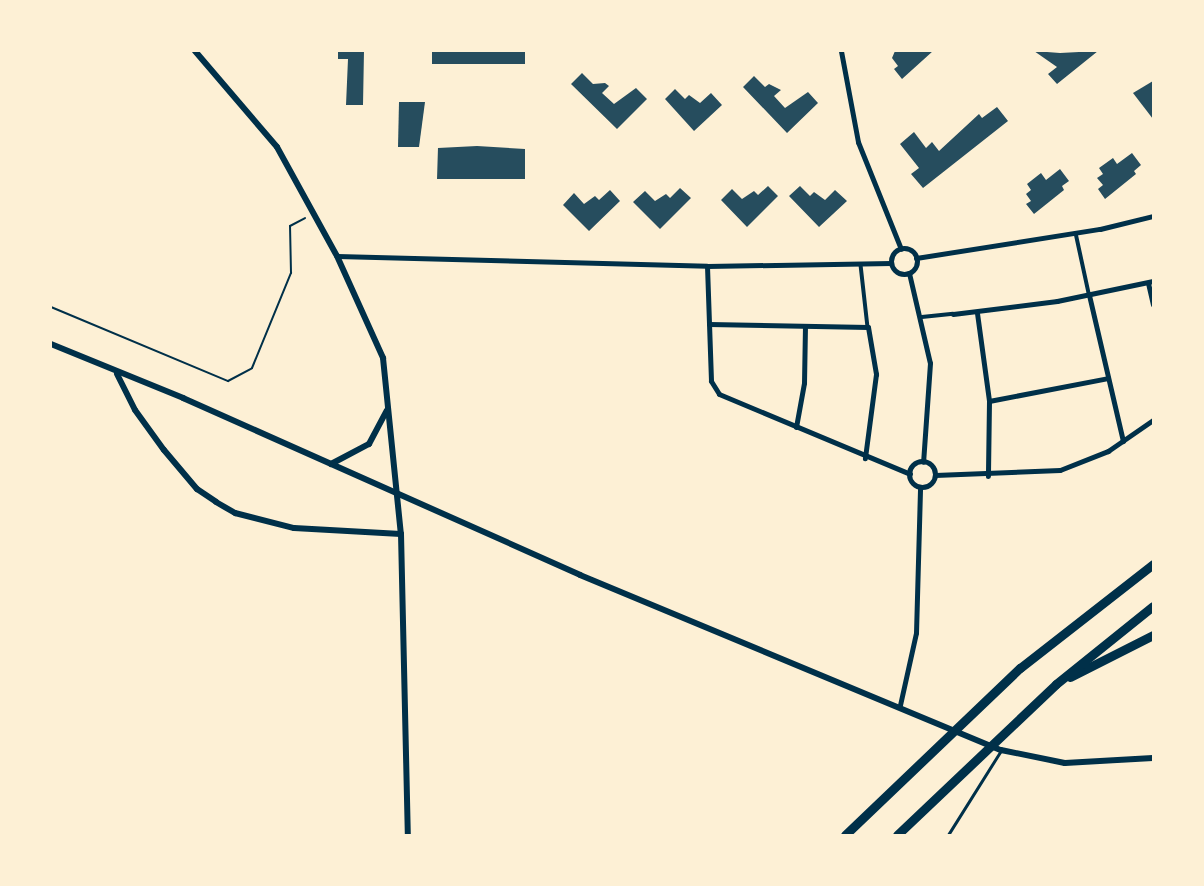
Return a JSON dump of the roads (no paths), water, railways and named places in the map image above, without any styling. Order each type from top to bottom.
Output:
[{"type":"highway","points":[[1141,573],[1153,555]]},
{"type":"highway","points":[[845,835],[1020,668],[1153,564]]},
{"type":"highway","points":[[897,835],[1056,684],[1153,606]]},
{"type":"highway","points":[[1056,684],[1153,635]]},
{"type":"street","points":[[195,51],[277,147],[337,256],[383,358],[401,534],[408,835]]},
{"type":"street","points":[[841,51],[858,142],[901,249]]},
{"type":"street","points":[[916,258],[1076,233],[1153,216]]},
{"type":"street","points":[[1076,233],[1122,441]]},
{"type":"street","points":[[901,249],[912,251],[916,258]]},
{"type":"street","points":[[891,263],[901,249]]},
{"type":"street","points":[[337,256],[707,266],[891,263]]},
{"type":"street","points":[[916,258],[909,273],[922,317],[930,375],[923,461]]},
{"type":"street","points":[[891,263],[898,273],[909,273]]},
{"type":"street","points":[[862,265],[876,373],[865,458]]},
{"type":"street","points":[[707,266],[711,381],[719,394],[865,458],[910,474],[920,487],[916,633],[900,705]]},
{"type":"street","points":[[922,317],[977,313],[1151,282],[1153,304]]},
{"type":"street","points":[[977,313],[989,401],[988,476]]},
{"type":"street","points":[[709,324],[868,327]]},
{"type":"street","points":[[796,427],[804,383],[806,326]]},
{"type":"street","points":[[51,344],[117,374],[183,398],[580,575],[900,705],[1001,750],[1065,763],[1153,758]]},
{"type":"street","points":[[117,374],[135,410],[197,489],[235,513],[294,527],[401,534]]},
{"type":"street","points":[[989,401],[1108,378]]},
{"type":"street","points":[[331,464],[351,458],[369,444],[388,409]]},
{"type":"street","points":[[935,475],[988,476],[1060,470],[1122,441],[1153,420]]},
{"type":"street","points":[[910,474],[914,464],[923,461],[933,467],[935,475],[932,483],[920,487]]},
{"type":"lane","points":[[948,835],[1001,750]]}]
